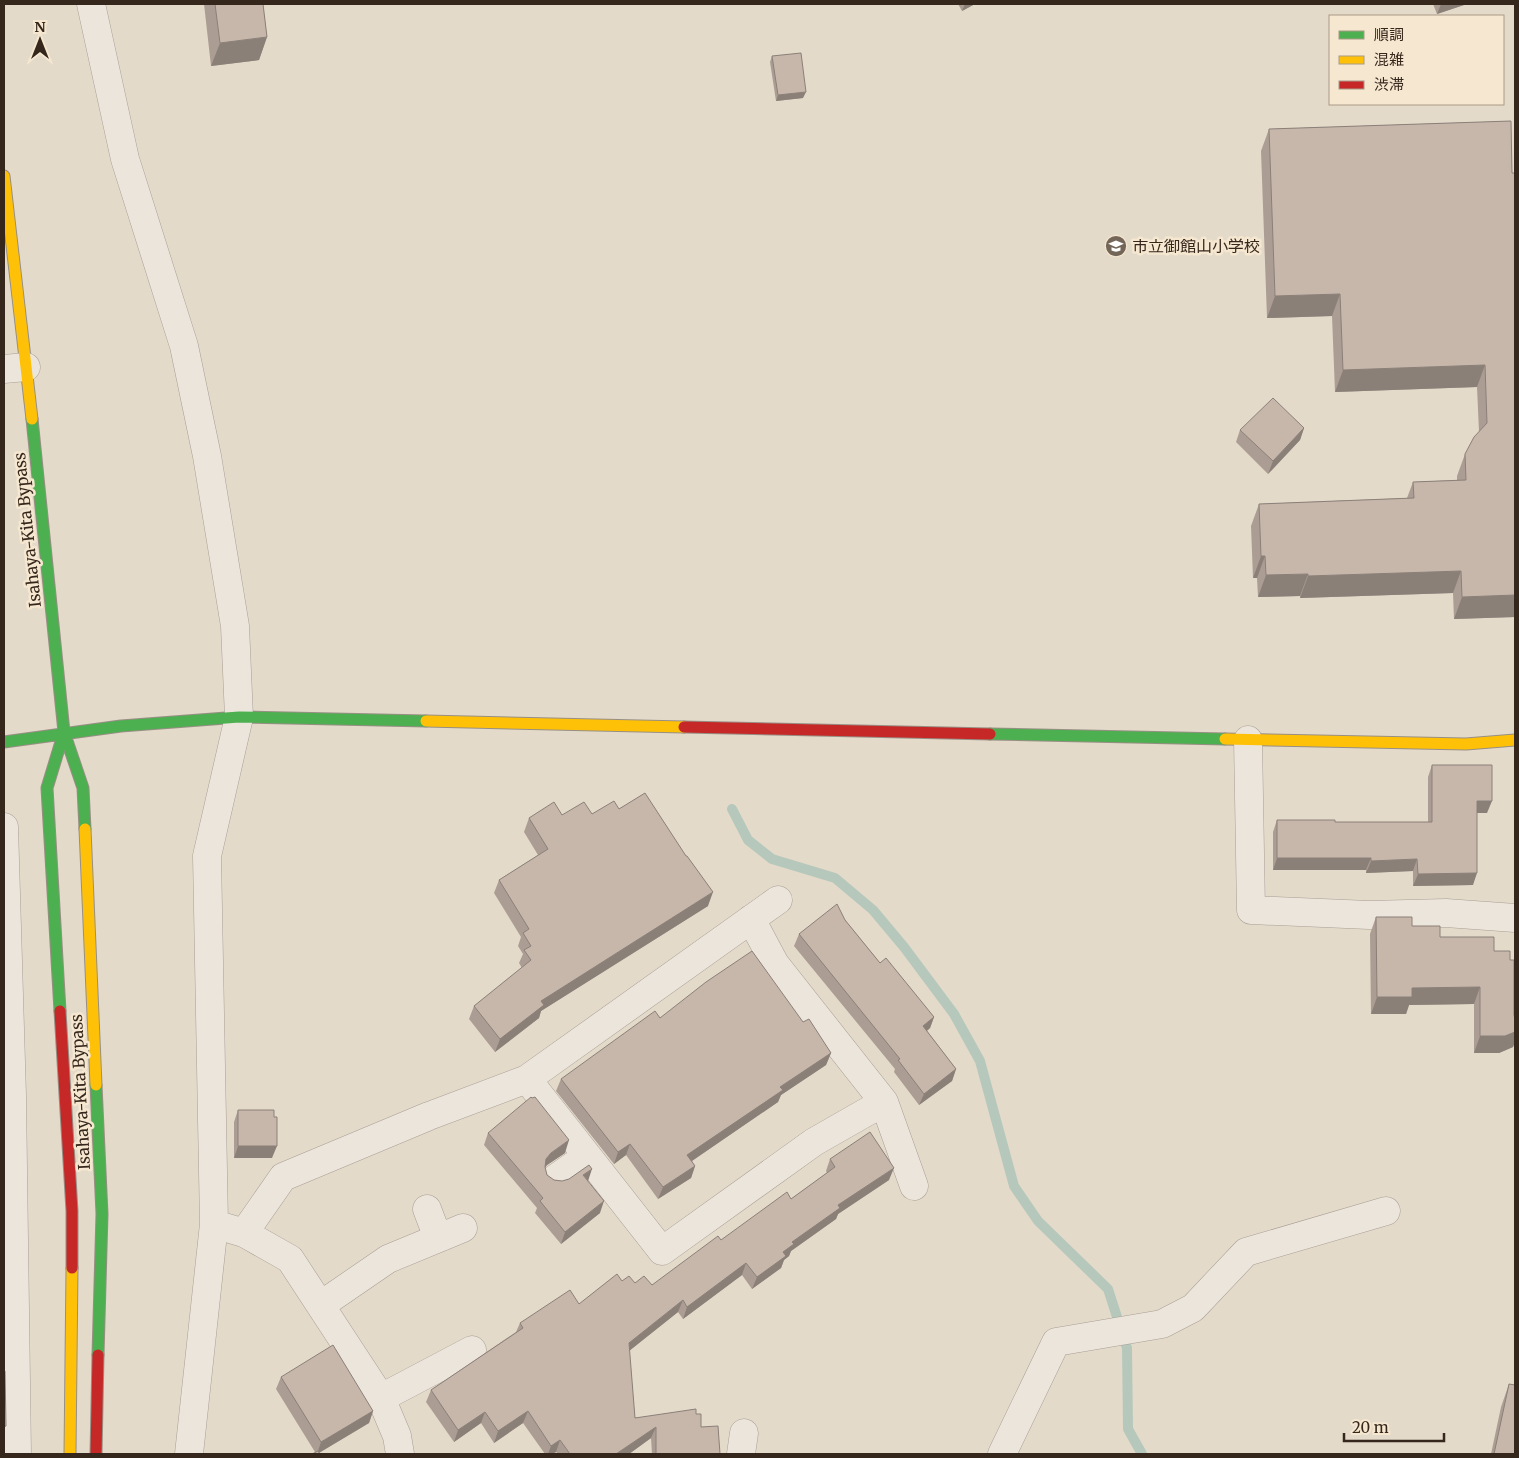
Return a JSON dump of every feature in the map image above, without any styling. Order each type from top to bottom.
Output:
[{"type":"main road","name":"Isahaya-Kita Bypass","points":[[4,176],[15,368],[64,732],[83,788],[102,1214],[96,1454]]},
{"type":"main road","points":[[4,742],[115,726],[239,717],[1466,744],[1515,740]]},
{"type":"main road","name":"Isahaya-Kita Bypass","points":[[64,732],[47,788],[72,1210],[70,1454]]},
{"type":"street","points":[[91,4],[125,159],[184,346],[206,456],[235,626],[239,717],[206,856],[214,1224],[189,1454]]},
{"type":"street","points":[[1248,740],[1251,910],[1369,915],[1446,913],[1515,918]]},
{"type":"street","points":[[4,827],[12,1096],[17,1454]]},
{"type":"street","points":[[244,1233],[283,1177],[429,1116],[527,1079],[778,900]]},
{"type":"street","points":[[752,919],[775,964],[884,1102],[914,1186]]},
{"type":"street","points":[[527,1079],[662,1251],[814,1142],[884,1102]]},
{"type":"street","points":[[556,1178],[587,1156]]},
{"type":"street","points":[[427,1209],[438,1238]]},
{"type":"street","points":[[1002,1454],[1056,1342],[1162,1324],[1193,1308],[1246,1252],[1386,1211]]},
{"type":"street","points":[[214,1224],[244,1233],[290,1259],[382,1398],[397,1436],[400,1454]]},
{"type":"street","points":[[321,1305],[388,1259],[463,1228]]},
{"type":"street","points":[[382,1398],[472,1350]]},
{"type":"building","points":[[215,4],[263,4],[267,37],[220,43]]},
{"type":"building","points":[[801,53],[806,92],[778,95],[772,56]]},
{"type":"building","points":[[1511,121],[1512,173],[1515,173],[1515,595],[1462,597],[1461,571],[1308,576],[1308,574],[1266,575],[1265,556],[1261,556],[1259,504],[1414,498],[1413,482],[1466,480],[1465,454],[1474,437],[1487,423],[1485,365],[1343,370],[1340,294],[1275,296],[1269,129]]},
{"type":"building","points":[[1273,398],[1304,428],[1273,461],[1240,430]]},
{"type":"building","points":[[1432,765],[1492,765],[1492,801],[1477,801],[1477,873],[1418,874],[1417,859],[1371,861],[1371,858],[1277,858],[1277,820],[1432,822]]},
{"type":"building","points":[[645,793],[686,856],[713,892],[541,1001],[544,1005],[500,1039],[474,1006],[531,960],[524,950],[531,946],[523,933],[529,929],[499,880],[548,849],[529,818],[554,802],[562,815],[584,802],[592,814],[614,801],[619,809]]},
{"type":"building","points":[[837,904],[845,920],[880,963],[886,958],[934,1017],[923,1026],[956,1069],[924,1094],[898,1060],[900,1059],[799,934]]},
{"type":"building","points":[[1376,917],[1412,917],[1412,926],[1440,926],[1440,937],[1494,937],[1494,951],[1510,951],[1510,960],[1514,960],[1515,1032],[1505,1036],[1480,1036],[1480,987],[1412,988],[1412,997],[1377,997]]},
{"type":"building","points":[[752,951],[803,1022],[809,1019],[831,1053],[780,1087],[783,1090],[687,1155],[695,1166],[663,1187],[630,1144],[618,1152],[561,1079],[655,1011],[660,1018],[706,982]]},
{"type":"building","points":[[531,1097],[535,1097],[569,1140],[546,1159],[547,1175],[554,1180],[562,1181],[569,1179],[589,1165],[592,1169],[583,1175],[604,1201],[565,1232],[540,1201],[543,1198],[488,1133]]},
{"type":"building","points":[[238,1110],[274,1110],[274,1117],[277,1117],[277,1146],[238,1146]]},
{"type":"building","points":[[870,1132],[894,1168],[838,1205],[840,1208],[792,1242],[794,1244],[783,1252],[786,1256],[757,1277],[746,1263],[687,1307],[683,1300],[629,1343],[635,1418],[696,1409],[696,1414],[701,1414],[701,1427],[718,1426],[720,1454],[656,1454],[656,1427],[616,1454],[570,1454],[560,1440],[551,1446],[528,1411],[498,1431],[485,1412],[458,1430],[431,1390],[523,1328],[520,1323],[570,1290],[579,1304],[617,1274],[622,1281],[629,1276],[635,1283],[644,1276],[652,1285],[718,1236],[721,1240],[787,1192],[791,1199],[835,1167],[830,1159]]},
{"type":"building","points":[[333,1345],[373,1411],[321,1442],[281,1377]]},
{"type":"building","points":[[4,1371],[6,1426],[4,1427]]},
{"type":"building","points":[[1509,1384],[1515,1385],[1515,1454],[1494,1454]]},
{"type":"waterway","points":[[732,809],[748,840],[772,859],[835,878],[873,910],[904,947],[954,1014],[980,1061],[1014,1186],[1038,1221],[1108,1289],[1127,1348],[1128,1429],[1142,1454]]},
{"type":"traffic: fast","points":[[32,419],[64,732],[83,788],[85,829]]},
{"type":"traffic: fast","points":[[4,742],[121,726],[239,717],[426,721]]},
{"type":"traffic: fast","points":[[60,1011],[47,788],[64,732]]},
{"type":"traffic: fast","points":[[990,734],[1225,739]]},
{"type":"traffic: fast","points":[[96,1085],[102,1214],[98,1355]]},
{"type":"traffic: slow","points":[[4,176],[32,419]]},
{"type":"traffic: slow","points":[[426,721],[684,727]]},
{"type":"traffic: slow","points":[[1225,739],[1466,744],[1515,740]]},
{"type":"traffic: slow","points":[[85,829],[96,1085]]},
{"type":"traffic: slow","points":[[70,1454],[72,1268]]},
{"type":"traffic: jam","points":[[684,727],[990,734]]},
{"type":"traffic: jam","points":[[60,1011],[72,1211],[72,1268]]},
{"type":"traffic: jam","points":[[96,1454],[98,1355]]},
{"type":"place","name":"市立御館山小学校","points":[[1116,246]]}]
